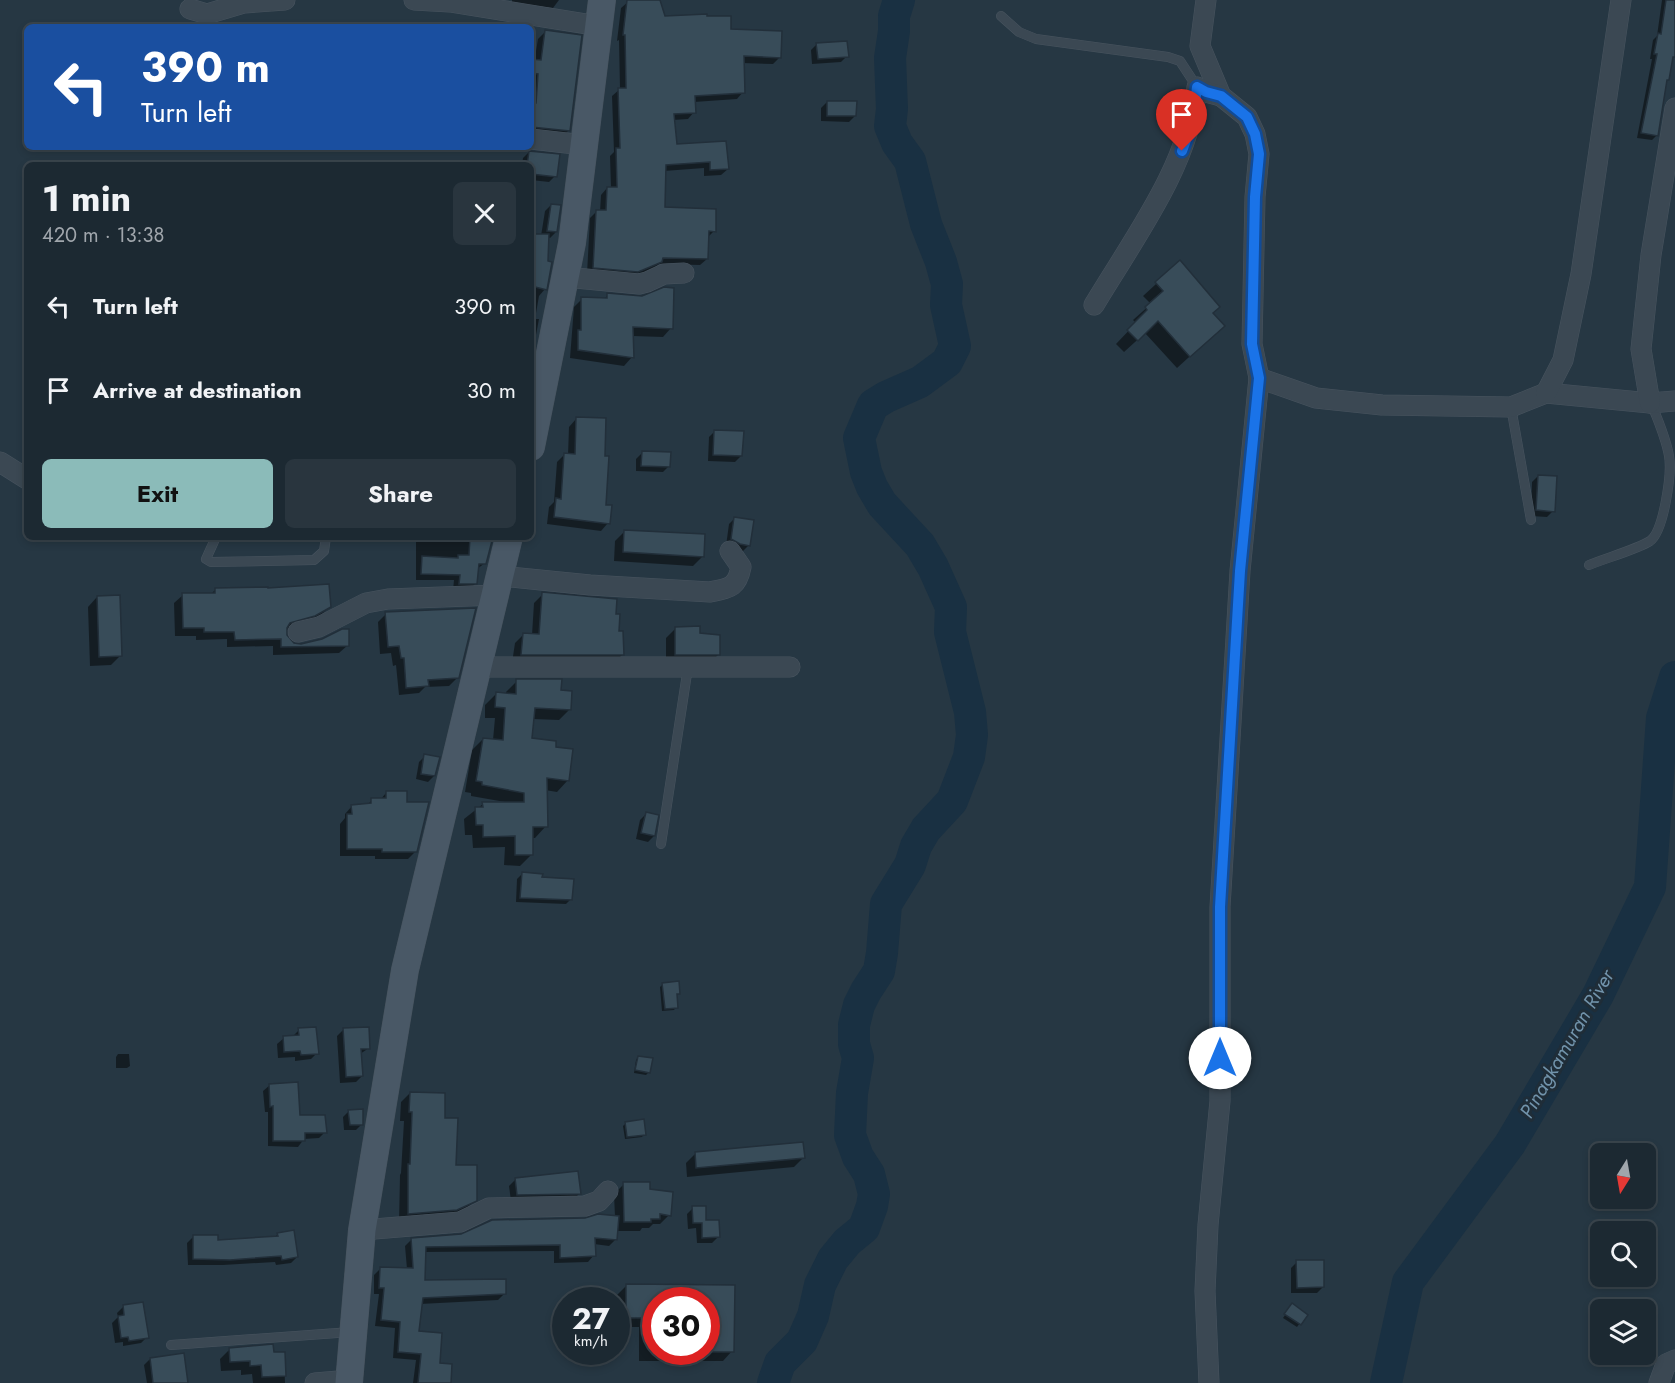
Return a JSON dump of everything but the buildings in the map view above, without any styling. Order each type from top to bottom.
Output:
[{"type":"street","points":[[190,9],[207,15],[244,3],[285,0]]},
{"type":"street","points":[[414,0],[600,13],[572,243],[534,432]]},
{"type":"street","points":[[1206,0],[1200,46],[1221,96]]},
{"type":"street","points":[[1546,393],[1563,360],[1581,274],[1621,0]]},
{"type":"street","points":[[1094,305],[1175,166],[1188,135],[1196,106],[1197,87],[1221,96],[1247,117],[1255,134],[1259,154],[1255,197],[1252,344],[1259,378],[1240,571],[1220,907],[1220,1101],[1208,1225],[1206,1291],[1209,1383]]},
{"type":"street","points":[[1650,403],[1641,349],[1651,255],[1675,108]]},
{"type":"street","points":[[534,139],[584,145]]},
{"type":"street","points":[[565,277],[639,284],[664,274],[684,273]]},
{"type":"street","points":[[1259,378],[1316,398],[1382,405],[1511,407],[1546,393],[1650,403],[1675,401]]},
{"type":"street","points":[[0,462],[24,477]]},
{"type":"street","points":[[315,1383],[350,1382],[362,1230],[405,970],[509,540]]},
{"type":"street","points":[[297,632],[320,627],[366,603],[498,585],[590,585],[711,592],[728,589],[735,583],[741,567],[730,551]]},
{"type":"street","points":[[478,667],[790,667]]},
{"type":"street","points":[[362,1230],[460,1222],[489,1208],[585,1206],[599,1201],[608,1191]]},
{"type":"street","points":[[1659,1383],[1666,1364],[1675,1360]]},
{"type":"lane","points":[[1001,16],[1020,32],[1036,39],[1168,57],[1180,61],[1197,87]]},
{"type":"lane","points":[[1589,565],[1649,542],[1657,533],[1665,504],[1669,458],[1659,422],[1650,403]]},
{"type":"lane","points":[[1511,407],[1531,520]]},
{"type":"lane","points":[[215,540],[206,559],[211,562],[314,560],[324,551],[326,540]]},
{"type":"lane","points":[[661,844],[688,667]]},
{"type":"lane","points":[[171,1345],[355,1331]]},
{"type":"waterway","points":[[773,1383],[780,1363],[802,1341],[813,1316],[820,1285],[833,1259],[847,1242],[864,1228],[872,1206],[874,1194],[869,1174],[858,1157],[850,1135],[852,1093],[858,1058],[854,1044],[854,1025],[859,1005],[879,971],[886,904],[910,865],[916,846],[926,829],[952,801],[969,757],[972,735],[970,712],[950,632],[951,607],[920,545],[882,504],[872,487],[866,472],[859,438],[873,405],[920,382],[947,362],[955,346],[946,305],[947,284],[941,262],[926,224],[910,161],[897,143],[890,126],[892,109],[890,58],[894,16],[899,0]]},
{"type":"waterway","name":"Pinagkamuran River","points":[[1386,1383],[1408,1282],[1510,1144],[1598,995],[1650,887],[1662,718],[1675,677]]},
{"type":"route","points":[[1182,151],[1196,106],[1197,87],[1221,96],[1247,117],[1255,134],[1259,154],[1255,197],[1252,344],[1259,378],[1240,571],[1220,907],[1220,1058]]}]
